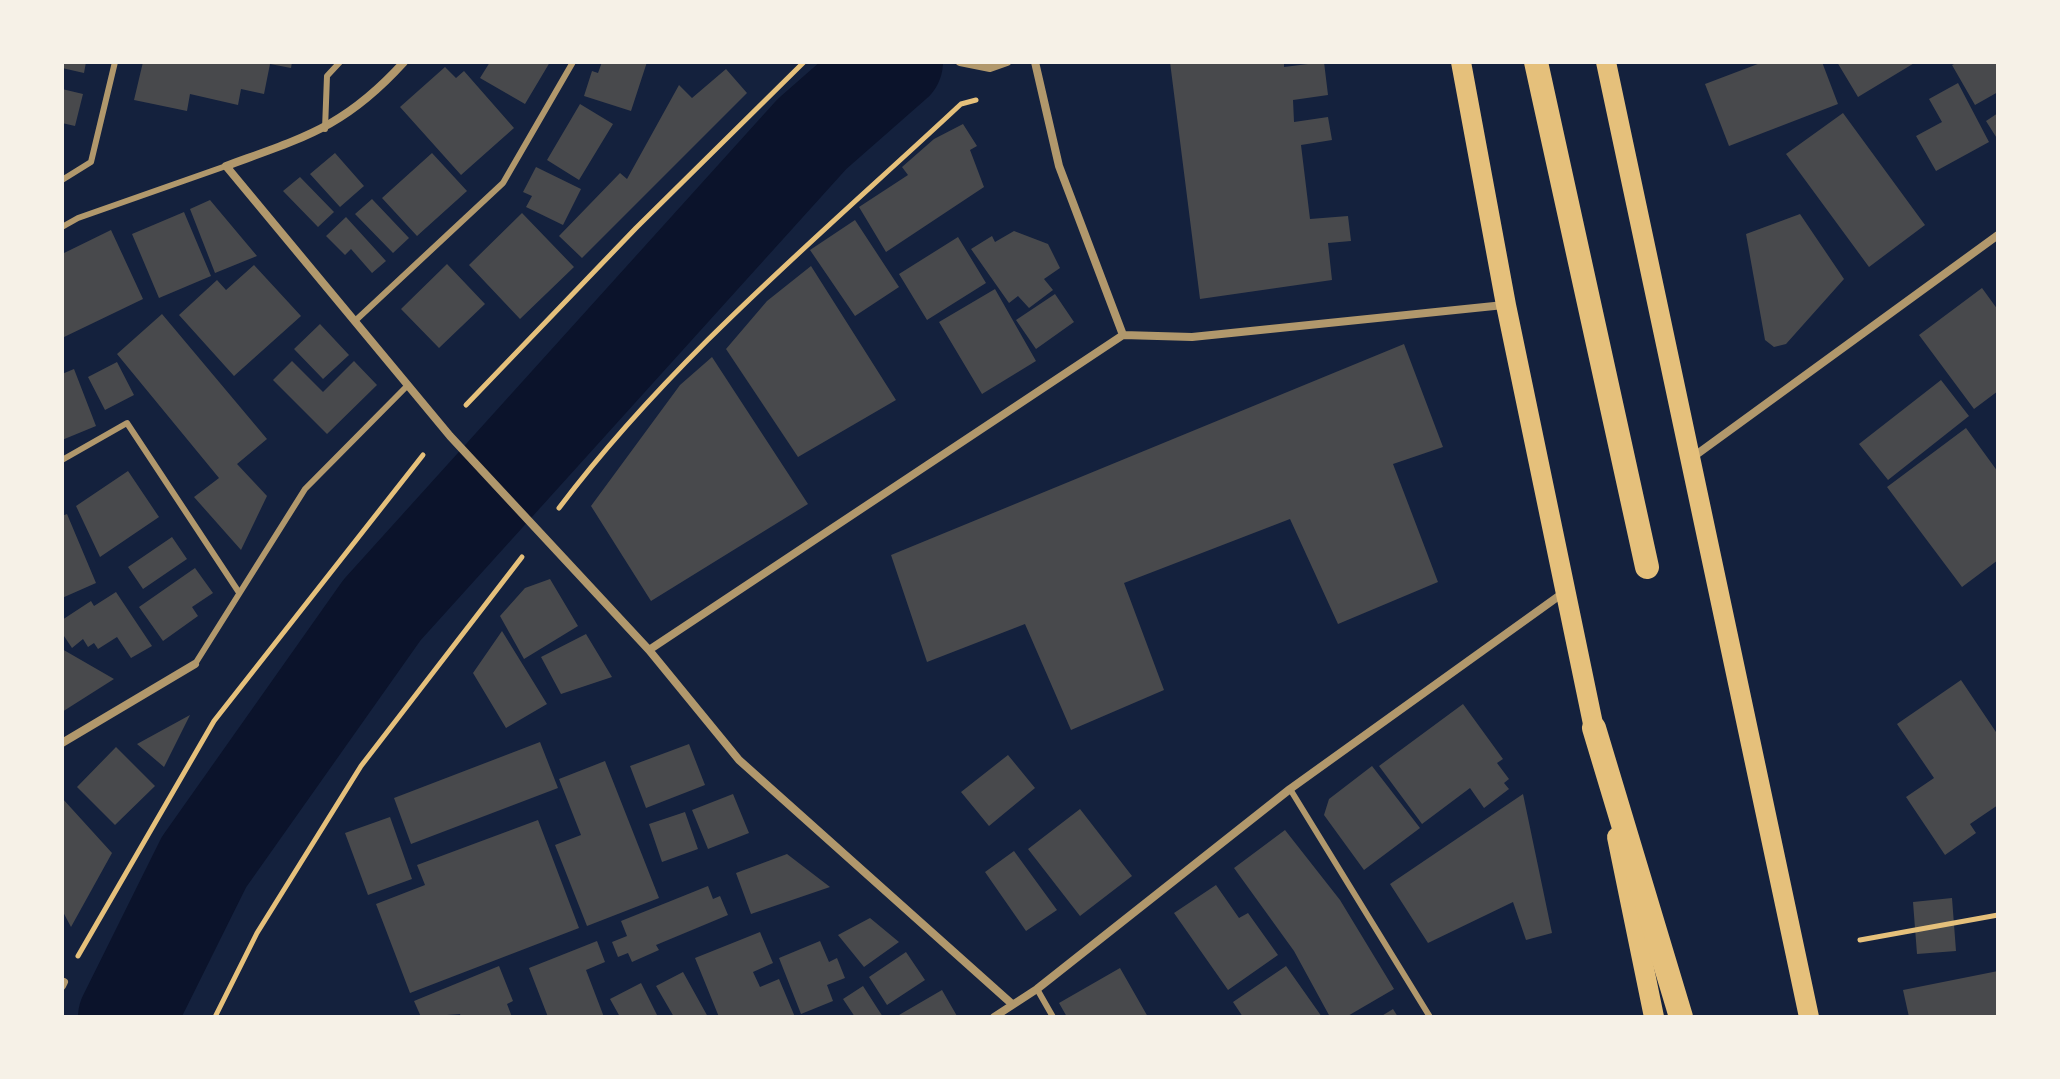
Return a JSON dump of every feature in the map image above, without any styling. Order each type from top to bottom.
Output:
[{"type":"highway","points":[[1536,62],[1647,567]]},
{"type":"highway","points":[[1594,728],[1681,1017]]},
{"type":"main road","points":[[1461,62],[1506,305],[1654,1017]]},
{"type":"main road","points":[[1606,62],[1693,457],[1809,1017]]},
{"type":"street","points":[[404,62],[372,97],[325,129],[226,166],[450,436],[649,650],[739,760],[1012,1004]]},
{"type":"street","points":[[960,62],[990,68],[1007,62]]},
{"type":"street","points":[[1035,62],[1059,166],[1123,335]]},
{"type":"street","points":[[1693,457],[1998,235]]},
{"type":"street","points":[[649,650],[1123,335],[1192,337],[1506,305]]},
{"type":"street","points":[[994,1017],[1037,989],[1290,789],[1567,590]]},
{"type":"street","points":[[62,743],[195,664]]},
{"type":"lane","points":[[62,180],[91,162],[115,62]]},
{"type":"lane","points":[[325,129],[327,76],[340,62]]},
{"type":"lane","points":[[355,321],[503,183],[573,62]]},
{"type":"lane","points":[[62,227],[226,166]]},
{"type":"lane","points":[[195,664],[238,591],[305,489],[408,385]]},
{"type":"lane","points":[[62,460],[127,423],[238,591]]},
{"type":"lane","points":[[1290,789],[1430,1017]]},
{"type":"lane","points":[[1037,989],[1053,1017]]},
{"type":"path","points":[[63,984],[214,721],[444,428],[636,228],[804,62]]},
{"type":"path","points":[[215,1017],[257,933],[361,766],[608,443],[704,344],[961,104]]},
{"type":"path","points":[[1860,940],[1998,915]]},
{"type":"building","points":[[62,62],[86,62],[84,73],[62,68]]},
{"type":"building","points":[[143,62],[292,62],[291,68],[270,64],[264,94],[241,89],[238,105],[190,94],[187,111],[134,100]]},
{"type":"building","points":[[490,62],[550,62],[525,104],[480,78]]},
{"type":"building","points":[[602,62],[647,62],[631,111],[584,96],[592,71],[598,73]]},
{"type":"building","points":[[1170,62],[1284,62],[1284,67],[1324,62],[1328,95],[1293,100],[1294,122],[1328,117],[1332,140],[1301,145],[1310,219],[1348,216],[1351,241],[1328,243],[1332,280],[1200,299]]},
{"type":"building","points":[[1763,62],[1822,62],[1838,104],[1729,146],[1705,84]]},
{"type":"building","points":[[1837,62],[1916,62],[1858,97]]},
{"type":"building","points":[[1958,62],[1998,62],[1998,92],[1975,105],[1952,65]]},
{"type":"building","points":[[445,67],[456,78],[464,71],[514,128],[461,175],[400,107]]},
{"type":"building","points":[[726,69],[747,93],[582,258],[559,236],[620,173],[627,179],[679,85],[692,98]]},
{"type":"building","points":[[1958,83],[1989,142],[1936,171],[1916,136],[1942,122],[1929,99]]},
{"type":"building","points":[[62,89],[83,94],[75,126],[62,123]]},
{"type":"building","points":[[580,104],[613,124],[579,180],[547,160]]},
{"type":"building","points":[[1843,113],[1925,225],[1869,267],[1786,154]]},
{"type":"building","points":[[1998,113],[1998,140],[1986,121]]},
{"type":"building","points":[[963,124],[977,146],[970,150],[984,187],[886,252],[859,207],[908,175],[902,167],[934,139]]},
{"type":"building","points":[[335,153],[364,186],[340,207],[310,174]]},
{"type":"building","points":[[432,153],[467,191],[417,236],[382,198]]},
{"type":"building","points":[[536,167],[581,189],[563,225],[526,207],[532,196],[523,192]]},
{"type":"building","points":[[300,177],[334,212],[318,227],[283,191]]},
{"type":"building","points":[[372,199],[409,238],[393,253],[355,214]]},
{"type":"building","points":[[210,200],[257,256],[215,273],[190,209]]},
{"type":"building","points":[[184,212],[211,276],[159,298],[132,234]]},
{"type":"building","points":[[522,213],[574,267],[520,319],[469,265]]},
{"type":"building","points":[[1800,214],[1844,279],[1786,344],[1774,347],[1765,340],[1746,234]]},
{"type":"building","points":[[346,217],[386,261],[372,273],[351,249],[345,255],[326,236]]},
{"type":"building","points":[[855,220],[899,287],[855,316],[810,250]]},
{"type":"building","points":[[111,230],[143,299],[62,338],[62,254]]},
{"type":"building","points":[[1014,231],[1048,244],[1060,268],[1044,279],[1053,290],[1029,308],[1018,296],[1009,303],[971,249],[992,236],[995,242]]},
{"type":"building","points":[[958,237],[986,283],[927,320],[899,274]]},
{"type":"building","points":[[447,264],[485,304],[439,348],[401,309]]},
{"type":"building","points":[[254,265],[301,316],[234,376],[179,315],[217,280],[226,290]]},
{"type":"building","points":[[811,266],[896,400],[798,457],[726,349],[767,301]]},
{"type":"building","points":[[1982,288],[1998,310],[1998,391],[1974,409],[1919,335]]},
{"type":"building","points":[[995,289],[1036,361],[982,394],[939,322]]},
{"type":"building","points":[[1055,294],[1074,322],[1036,349],[1016,320]]},
{"type":"building","points":[[162,314],[267,439],[237,464],[267,496],[241,550],[194,497],[219,478],[117,354]]},
{"type":"building","points":[[320,324],[349,355],[323,379],[294,349]]},
{"type":"building","points":[[1404,344],[1443,447],[1393,464],[1438,582],[1338,624],[1290,519],[1124,583],[1164,690],[1071,730],[1025,624],[927,662],[891,555]]},
{"type":"building","points":[[712,357],[808,504],[651,601],[591,506],[680,385]]},
{"type":"building","points":[[292,361],[323,392],[354,361],[377,385],[327,434],[273,380]]},
{"type":"building","points":[[117,362],[134,395],[105,410],[88,377]]},
{"type":"building","points":[[74,369],[96,426],[62,440],[62,374]]},
{"type":"building","points":[[1941,380],[1969,416],[1888,480],[1859,444]]},
{"type":"building","points":[[1966,428],[1998,472],[1998,560],[1962,587],[1887,487]]},
{"type":"building","points":[[128,471],[159,517],[100,557],[76,506]]},
{"type":"building","points":[[67,514],[96,583],[62,598],[62,516]]},
{"type":"building","points":[[172,537],[187,559],[143,589],[128,567]]},
{"type":"building","points":[[195,568],[213,593],[192,607],[198,616],[163,641],[139,607]]},
{"type":"building","points":[[550,579],[578,626],[524,659],[500,616],[525,588]]},
{"type":"building","points":[[116,592],[152,646],[131,658],[117,637],[98,649],[94,643],[88,647],[83,639],[72,648],[62,633],[62,620],[91,601],[94,606]]},
{"type":"building","points":[[502,631],[547,704],[506,728],[473,673]]},
{"type":"building","points":[[586,634],[612,677],[561,694],[541,657]]},
{"type":"building","points":[[62,649],[114,679],[62,712]]},
{"type":"building","points":[[1961,680],[1998,735],[1998,805],[1970,824],[1976,833],[1945,855],[1906,797],[1934,778],[1897,724]]},
{"type":"building","points":[[1463,704],[1503,759],[1497,763],[1509,779],[1504,783],[1509,789],[1484,808],[1470,788],[1422,824],[1379,766]]},
{"type":"building","points":[[190,715],[164,767],[137,744]]},
{"type":"building","points":[[540,742],[558,788],[411,844],[394,798]]},
{"type":"building","points":[[689,744],[705,785],[646,808],[630,766]]},
{"type":"building","points":[[116,747],[155,786],[115,825],[77,787]]},
{"type":"building","points":[[1008,755],[1035,788],[989,826],[961,792]]},
{"type":"building","points":[[605,761],[659,898],[587,926],[555,845],[581,835],[559,779]]},
{"type":"building","points":[[1372,766],[1420,828],[1364,870],[1324,815],[1329,799]]},
{"type":"building","points":[[733,794],[749,833],[708,849],[692,810]]},
{"type":"building","points":[[1523,794],[1552,933],[1526,940],[1513,902],[1428,943],[1390,884]]},
{"type":"building","points":[[62,798],[112,853],[71,927],[62,910]]},
{"type":"building","points":[[1080,809],[1132,876],[1080,916],[1028,849]]},
{"type":"building","points":[[685,812],[698,849],[662,862],[649,824]]},
{"type":"building","points":[[390,817],[412,879],[368,895],[345,833]]},
{"type":"building","points":[[538,820],[579,928],[410,993],[376,904],[425,885],[417,865]]},
{"type":"building","points":[[1285,830],[1340,900],[1394,989],[1346,1017],[1330,1017],[1294,951],[1234,868]]},
{"type":"building","points":[[1014,851],[1057,910],[1026,931],[985,872]]},
{"type":"building","points":[[787,854],[830,887],[751,914],[736,873]]},
{"type":"building","points":[[1216,885],[1239,918],[1248,913],[1278,955],[1228,990],[1174,913]]},
{"type":"building","points":[[708,886],[713,899],[720,896],[728,915],[656,945],[659,950],[632,962],[628,953],[618,957],[612,942],[627,936],[621,921]]},
{"type":"building","points":[[1952,898],[1956,951],[1917,954],[1913,902]]},
{"type":"building","points":[[870,918],[899,942],[864,967],[838,935]]},
{"type":"building","points":[[760,932],[773,963],[753,972],[760,987],[779,979],[795,1017],[719,1017],[695,958]]},
{"type":"building","points":[[597,941],[605,962],[586,970],[604,1017],[548,1017],[529,968]]},
{"type":"building","points":[[820,941],[829,962],[837,958],[845,978],[827,985],[833,1001],[801,1014],[779,958]]},
{"type":"building","points":[[906,952],[925,980],[887,1005],[869,977]]},
{"type":"building","points":[[499,966],[513,1001],[507,1004],[512,1017],[461,1017],[460,1014],[421,1017],[414,1001]]},
{"type":"building","points":[[1286,966],[1322,1017],[1243,1017],[1233,1002]]},
{"type":"building","points":[[1120,968],[1148,1017],[1067,1017],[1059,1003]]},
{"type":"building","points":[[1998,971],[1998,1017],[1909,1017],[1903,990]]},
{"type":"building","points":[[683,972],[708,1017],[674,1017],[656,986]]},
{"type":"building","points":[[641,983],[658,1017],[620,1017],[610,999]]},
{"type":"building","points":[[863,986],[883,1017],[855,1017],[843,999]]},
{"type":"building","points":[[942,990],[957,1016],[900,1017],[899,1015]]},
{"type":"building","points":[[1393,1009],[1398,1017],[1380,1017]]},
{"type":"waterway","points":[[127,1017],[204,862],[382,610],[812,134],[894,62]]}]
